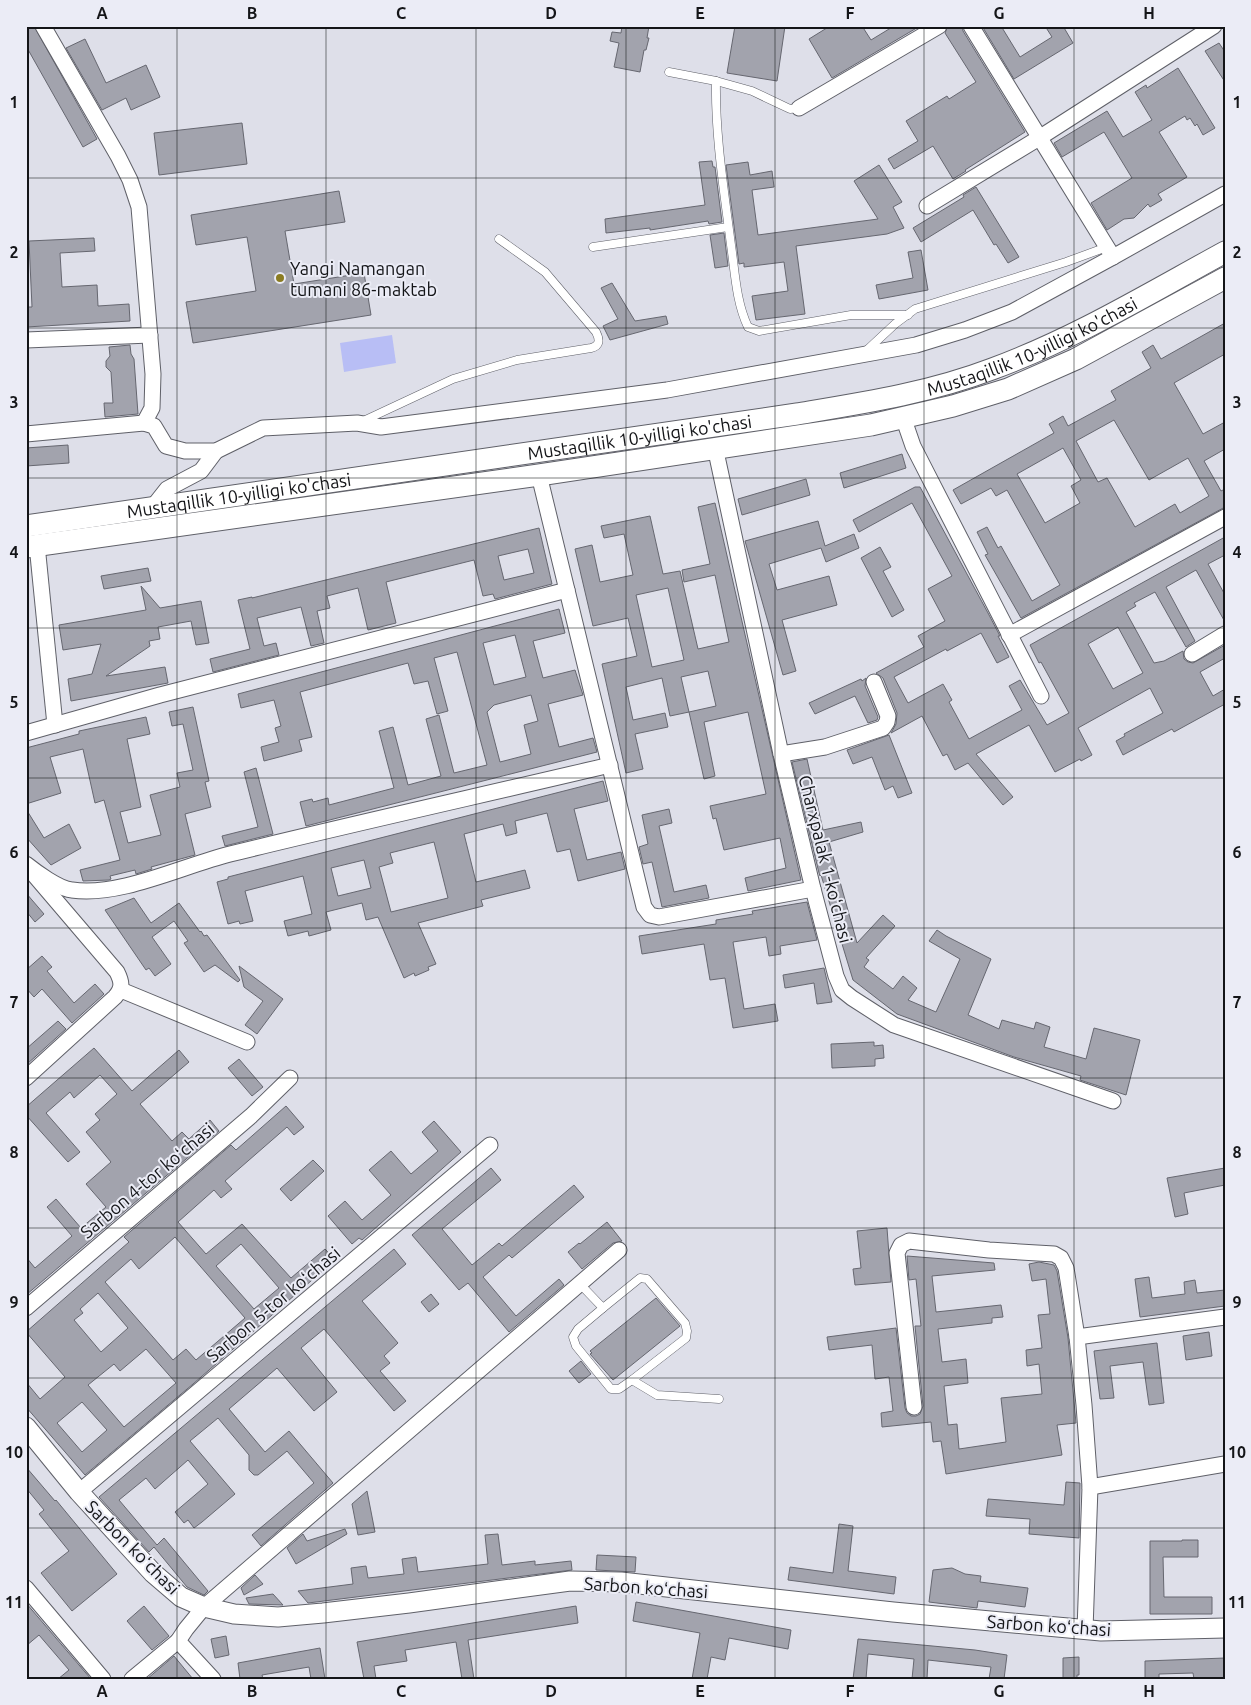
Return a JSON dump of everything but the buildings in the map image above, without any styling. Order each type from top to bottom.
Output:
[{"type":"main road","name":"Mustaqillik 10-yilligi ko'chasi","points":[[26,526],[797,414],[886,399],[936,387],[991,370],[1058,342],[1138,301],[1225,252]]},
{"type":"main road","name":"Mustaqillik 10-yilligi ko'chasi","points":[[32,546],[539,475],[871,425],[952,406],[1008,389],[1076,358],[1224,280]]},
{"type":"street","points":[[43,26],[118,156],[139,207],[153,374],[152,408],[144,423]]},
{"type":"street","points":[[799,108],[939,26]]},
{"type":"street","points":[[971,26],[1110,252]]},
{"type":"street","points":[[927,206],[1039,138],[1214,26]]},
{"type":"street","points":[[152,508],[167,489],[201,471],[216,452],[263,428],[357,424],[381,427],[667,390],[916,345],[1012,312],[1110,252],[1225,194]]},
{"type":"street","points":[[26,340],[150,335]]},
{"type":"street","points":[[904,417],[913,446],[1041,696]]},
{"type":"street","points":[[26,434],[144,423],[154,426],[166,446],[185,451],[216,452]]},
{"type":"street","name":"Charxpalak 1-koʻchasi","points":[[715,447],[781,754],[813,889],[836,976],[842,990],[894,1025],[1113,1101]]},
{"type":"street","points":[[539,475],[644,906],[650,915],[659,917],[813,889]]},
{"type":"street","points":[[1009,635],[1225,517]]},
{"type":"street","points":[[32,546],[55,725]]},
{"type":"street","points":[[26,733],[160,695],[567,590]]},
{"type":"street","points":[[1192,654],[1225,634]]},
{"type":"street","points":[[781,754],[825,747],[883,728],[888,722],[888,716],[874,682]]},
{"type":"street","points":[[26,865],[40,875],[70,890],[106,890],[144,881],[227,855],[610,765]]},
{"type":"street","points":[[26,865],[117,972],[121,981],[121,990],[26,1078]]},
{"type":"street","points":[[121,990],[247,1042]]},
{"type":"street","name":"Sarbon 4-tor koʻchasi","points":[[26,1308],[251,1116],[290,1078]]},
{"type":"street","name":"Sarbon 5-tor koʻchasi","points":[[80,1492],[490,1144]]},
{"type":"street","points":[[914,1407],[897,1253],[901,1245],[909,1241],[989,1250],[1054,1254],[1061,1258],[1066,1268],[1077,1337],[1090,1487],[1084,1630]]},
{"type":"street","points":[[132,1679],[178,1641],[204,1607],[619,1250]]},
{"type":"street","points":[[1077,1337],[1225,1317]]},
{"type":"street","name":"Sarbon koʻchasi","points":[[26,1427],[80,1492],[153,1573],[181,1597],[204,1607],[234,1614],[278,1617],[409,1603],[570,1581],[621,1582],[893,1612],[1084,1630],[1225,1628]]},
{"type":"street","points":[[1090,1487],[1225,1464]]},
{"type":"street","points":[[26,1588],[103,1679]]},
{"type":"street","points":[[178,1641],[213,1679]]},
{"type":"lane","points":[[669,72],[716,81],[752,91],[790,109],[799,108]]},
{"type":"lane","points":[[716,81],[716,116],[728,226],[742,316],[748,327],[759,331],[851,315],[908,315]]},
{"type":"lane","points":[[593,246],[728,226]]},
{"type":"lane","points":[[357,424],[453,379],[517,360],[591,348],[598,344],[599,338],[596,332],[545,272],[498,239]]},
{"type":"lane","points":[[862,355],[895,324],[916,309],[1066,262],[1110,252]]},
{"type":"lane","points":[[640,1278],[647,1279],[685,1323],[686,1338],[619,1389],[611,1389],[576,1346],[573,1337],[578,1329],[603,1308],[640,1278]]},
{"type":"lane","points":[[580,1284],[603,1308]]},
{"type":"lane","points":[[632,1380],[657,1395],[719,1399]]},
{"type":"shaded area","points":[[392,335],[396,363],[344,372],[340,343]]},
{"type":"place","name":"Yangi Namangan tumani 86-maktab","points":[[280,278]]}]
